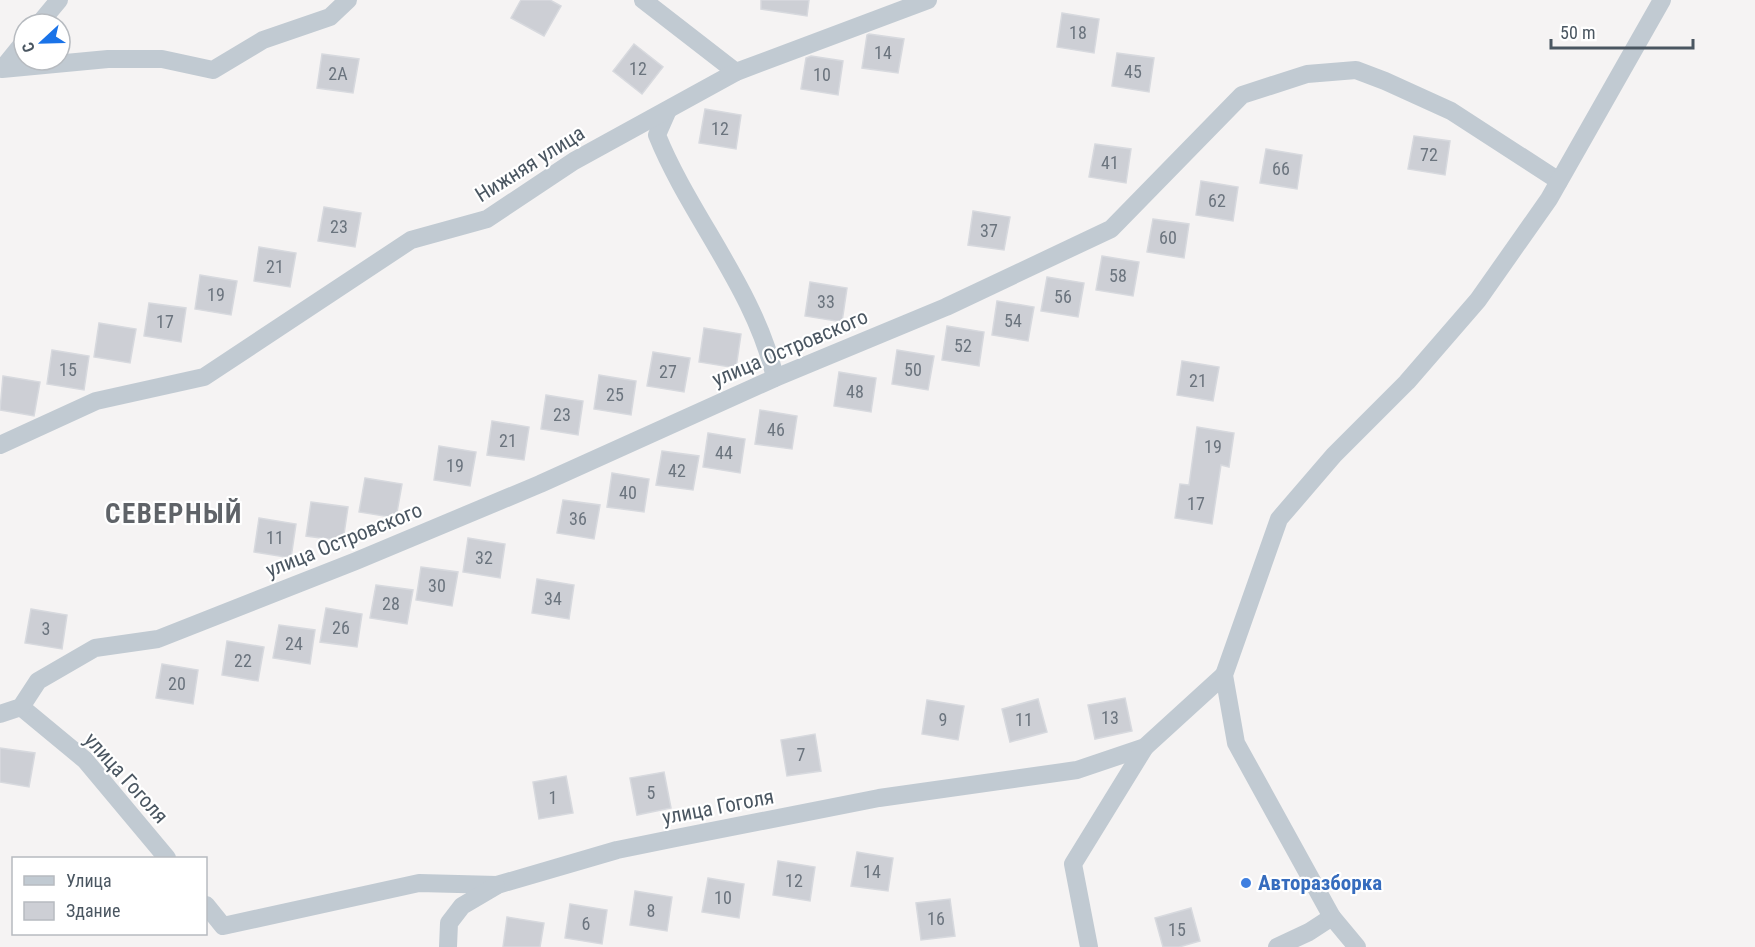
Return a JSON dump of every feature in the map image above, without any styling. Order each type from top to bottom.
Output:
[{"type":"street","points":[[49,12],[59,0]]},
{"type":"street","points":[[1,69],[108,58],[162,59],[213,70],[263,40],[330,17],[348,0]]},
{"type":"street","points":[[643,0],[667,8],[736,72]]},
{"type":"street","name":"Нижняя улица","points":[[0,445],[96,401],[204,377],[411,240],[487,219],[574,161],[736,72],[928,0]]},
{"type":"street","points":[[1357,947],[1332,917],[1236,742],[1224,675],[1279,519],[1334,455],[1407,382],[1478,300],[1549,199],[1662,0]]},
{"type":"street","points":[[1,69],[12,56]]},
{"type":"street","name":"улица Островского","points":[[21,707],[38,681],[96,648],[158,639],[357,561],[540,484],[775,378],[946,307],[1111,229],[1242,95],[1307,74],[1356,70],[1451,111],[1559,181]]},
{"type":"street","points":[[668,110],[657,135],[671,171],[697,209],[732,274],[771,357],[775,378]]},
{"type":"street","name":"улица Гоголя","points":[[207,906],[223,926],[419,883],[497,885],[617,850],[879,798],[1077,770],[1145,747],[1224,675]]},
{"type":"street","points":[[0,714],[21,707]]},
{"type":"street","name":"улица Гоголя","points":[[21,707],[85,760],[166,857]]},
{"type":"street","points":[[1089,947],[1073,864],[1145,747]]},
{"type":"street","points":[[448,947],[449,923],[462,906],[497,885]]},
{"type":"street","points":[[1277,947],[1309,932],[1332,917]]},
{"type":"building","points":[[521,0],[550,0],[561,6],[544,36],[511,18]]},
{"type":"building","points":[[761,0],[809,0],[807,16],[761,9]]},
{"type":"building","points":[[1062,13],[1099,19],[1094,53],[1057,47]]},
{"type":"building","points":[[869,34],[904,39],[898,73],[862,68]]},
{"type":"building","points":[[634,44],[663,67],[642,94],[613,71]]},
{"type":"building","points":[[1117,53],[1154,58],[1149,92],[1112,86]]},
{"type":"building","points":[[322,54],[359,59],[353,93],[317,88]]},
{"type":"building","points":[[811,56],[843,61],[838,95],[801,89],[806,58]]},
{"type":"building","points":[[705,109],[741,115],[736,149],[699,143]]},
{"type":"building","points":[[1414,136],[1450,141],[1445,175],[1408,169]]},
{"type":"building","points":[[1095,144],[1131,149],[1126,183],[1089,177]]},
{"type":"building","points":[[1266,149],[1302,155],[1297,189],[1260,183]]},
{"type":"building","points":[[1201,181],[1238,187],[1233,221],[1196,215]]},
{"type":"building","points":[[324,207],[361,213],[355,247],[318,241]]},
{"type":"building","points":[[973,211],[1010,217],[1004,250],[968,245]]},
{"type":"building","points":[[1153,219],[1189,224],[1184,258],[1147,252]]},
{"type":"building","points":[[259,247],[296,253],[290,287],[254,281]]},
{"type":"building","points":[[1102,256],[1139,262],[1133,296],[1096,290]]},
{"type":"building","points":[[200,275],[237,281],[231,315],[195,309]]},
{"type":"building","points":[[1047,277],[1084,283],[1078,317],[1041,311]]},
{"type":"building","points":[[810,282],[847,288],[842,322],[805,316]]},
{"type":"building","points":[[997,301],[1034,307],[1028,341],[992,335]]},
{"type":"building","points":[[149,303],[186,308],[181,342],[144,336]]},
{"type":"building","points":[[99,323],[136,329],[130,363],[94,357]]},
{"type":"building","points":[[947,326],[984,332],[979,366],[942,360]]},
{"type":"building","points":[[704,328],[741,334],[736,368],[699,362]]},
{"type":"building","points":[[52,350],[89,356],[84,390],[47,384]]},
{"type":"building","points":[[897,350],[934,356],[928,390],[892,384]]},
{"type":"building","points":[[653,352],[690,358],[684,392],[647,386]]},
{"type":"building","points":[[1182,361],[1219,367],[1213,401],[1177,395]]},
{"type":"building","points":[[839,372],[876,378],[871,412],[834,406]]},
{"type":"building","points":[[599,375],[636,381],[631,415],[594,409]]},
{"type":"building","points":[[3,376],[40,382],[34,416],[0,410]]},
{"type":"building","points":[[546,395],[583,401],[578,435],[541,429]]},
{"type":"building","points":[[760,410],[797,416],[792,449],[755,444]]},
{"type":"building","points":[[492,421],[529,427],[524,460],[487,455]]},
{"type":"building","points":[[1197,427],[1234,433],[1229,467],[1221,465],[1212,524],[1175,518],[1180,484],[1189,485]]},
{"type":"building","points":[[708,433],[745,439],[740,473],[703,467]]},
{"type":"building","points":[[439,446],[476,452],[470,486],[434,480]]},
{"type":"building","points":[[662,451],[699,456],[693,490],[656,485]]},
{"type":"building","points":[[612,473],[649,479],[644,512],[607,507]]},
{"type":"building","points":[[365,478],[402,484],[396,518],[359,512]]},
{"type":"building","points":[[563,500],[600,505],[594,539],[557,533]]},
{"type":"building","points":[[311,502],[348,507],[343,541],[306,536]]},
{"type":"building","points":[[259,518],[296,524],[291,558],[254,552]]},
{"type":"building","points":[[468,538],[505,544],[500,578],[463,572]]},
{"type":"building","points":[[421,567],[458,572],[452,606],[416,600]]},
{"type":"building","points":[[537,579],[574,585],[569,619],[532,613]]},
{"type":"building","points":[[376,585],[413,590],[407,624],[370,618]]},
{"type":"building","points":[[326,608],[362,614],[357,647],[320,642]]},
{"type":"building","points":[[31,609],[67,615],[62,649],[25,643]]},
{"type":"building","points":[[279,625],[315,630],[310,664],[273,658]]},
{"type":"building","points":[[227,641],[264,647],[258,681],[222,675]]},
{"type":"building","points":[[162,664],[198,670],[193,704],[156,698]]},
{"type":"building","points":[[1125,698],[1132,731],[1095,739],[1088,705]]},
{"type":"building","points":[[1038,699],[1047,732],[1010,742],[1002,709]]},
{"type":"building","points":[[927,700],[964,706],[958,740],[922,734]]},
{"type":"building","points":[[815,734],[821,771],[787,776],[781,740]]},
{"type":"building","points":[[0,748],[35,753],[29,787],[0,782]]},
{"type":"building","points":[[664,772],[671,808],[637,815],[630,778]]},
{"type":"building","points":[[566,776],[573,813],[539,819],[533,782]]},
{"type":"building","points":[[857,852],[893,858],[888,891],[851,886]]},
{"type":"building","points":[[778,861],[815,867],[810,901],[773,895]]},
{"type":"building","points":[[708,878],[744,884],[739,918],[702,912]]},
{"type":"building","points":[[635,891],[672,897],[667,931],[630,925]]},
{"type":"building","points":[[950,899],[955,936],[921,940],[916,903]]},
{"type":"building","points":[[570,904],[607,910],[602,944],[565,938]]},
{"type":"building","points":[[1191,908],[1200,941],[1179,947],[1163,947],[1155,918]]},
{"type":"building","points":[[507,917],[544,923],[540,947],[503,947]]},
{"type":"place","name":"Авторазборка","points":[[1246,883]]},
{"type":"district","name":"СЕВЕРНЫЙ","points":[[174,514]]}]
